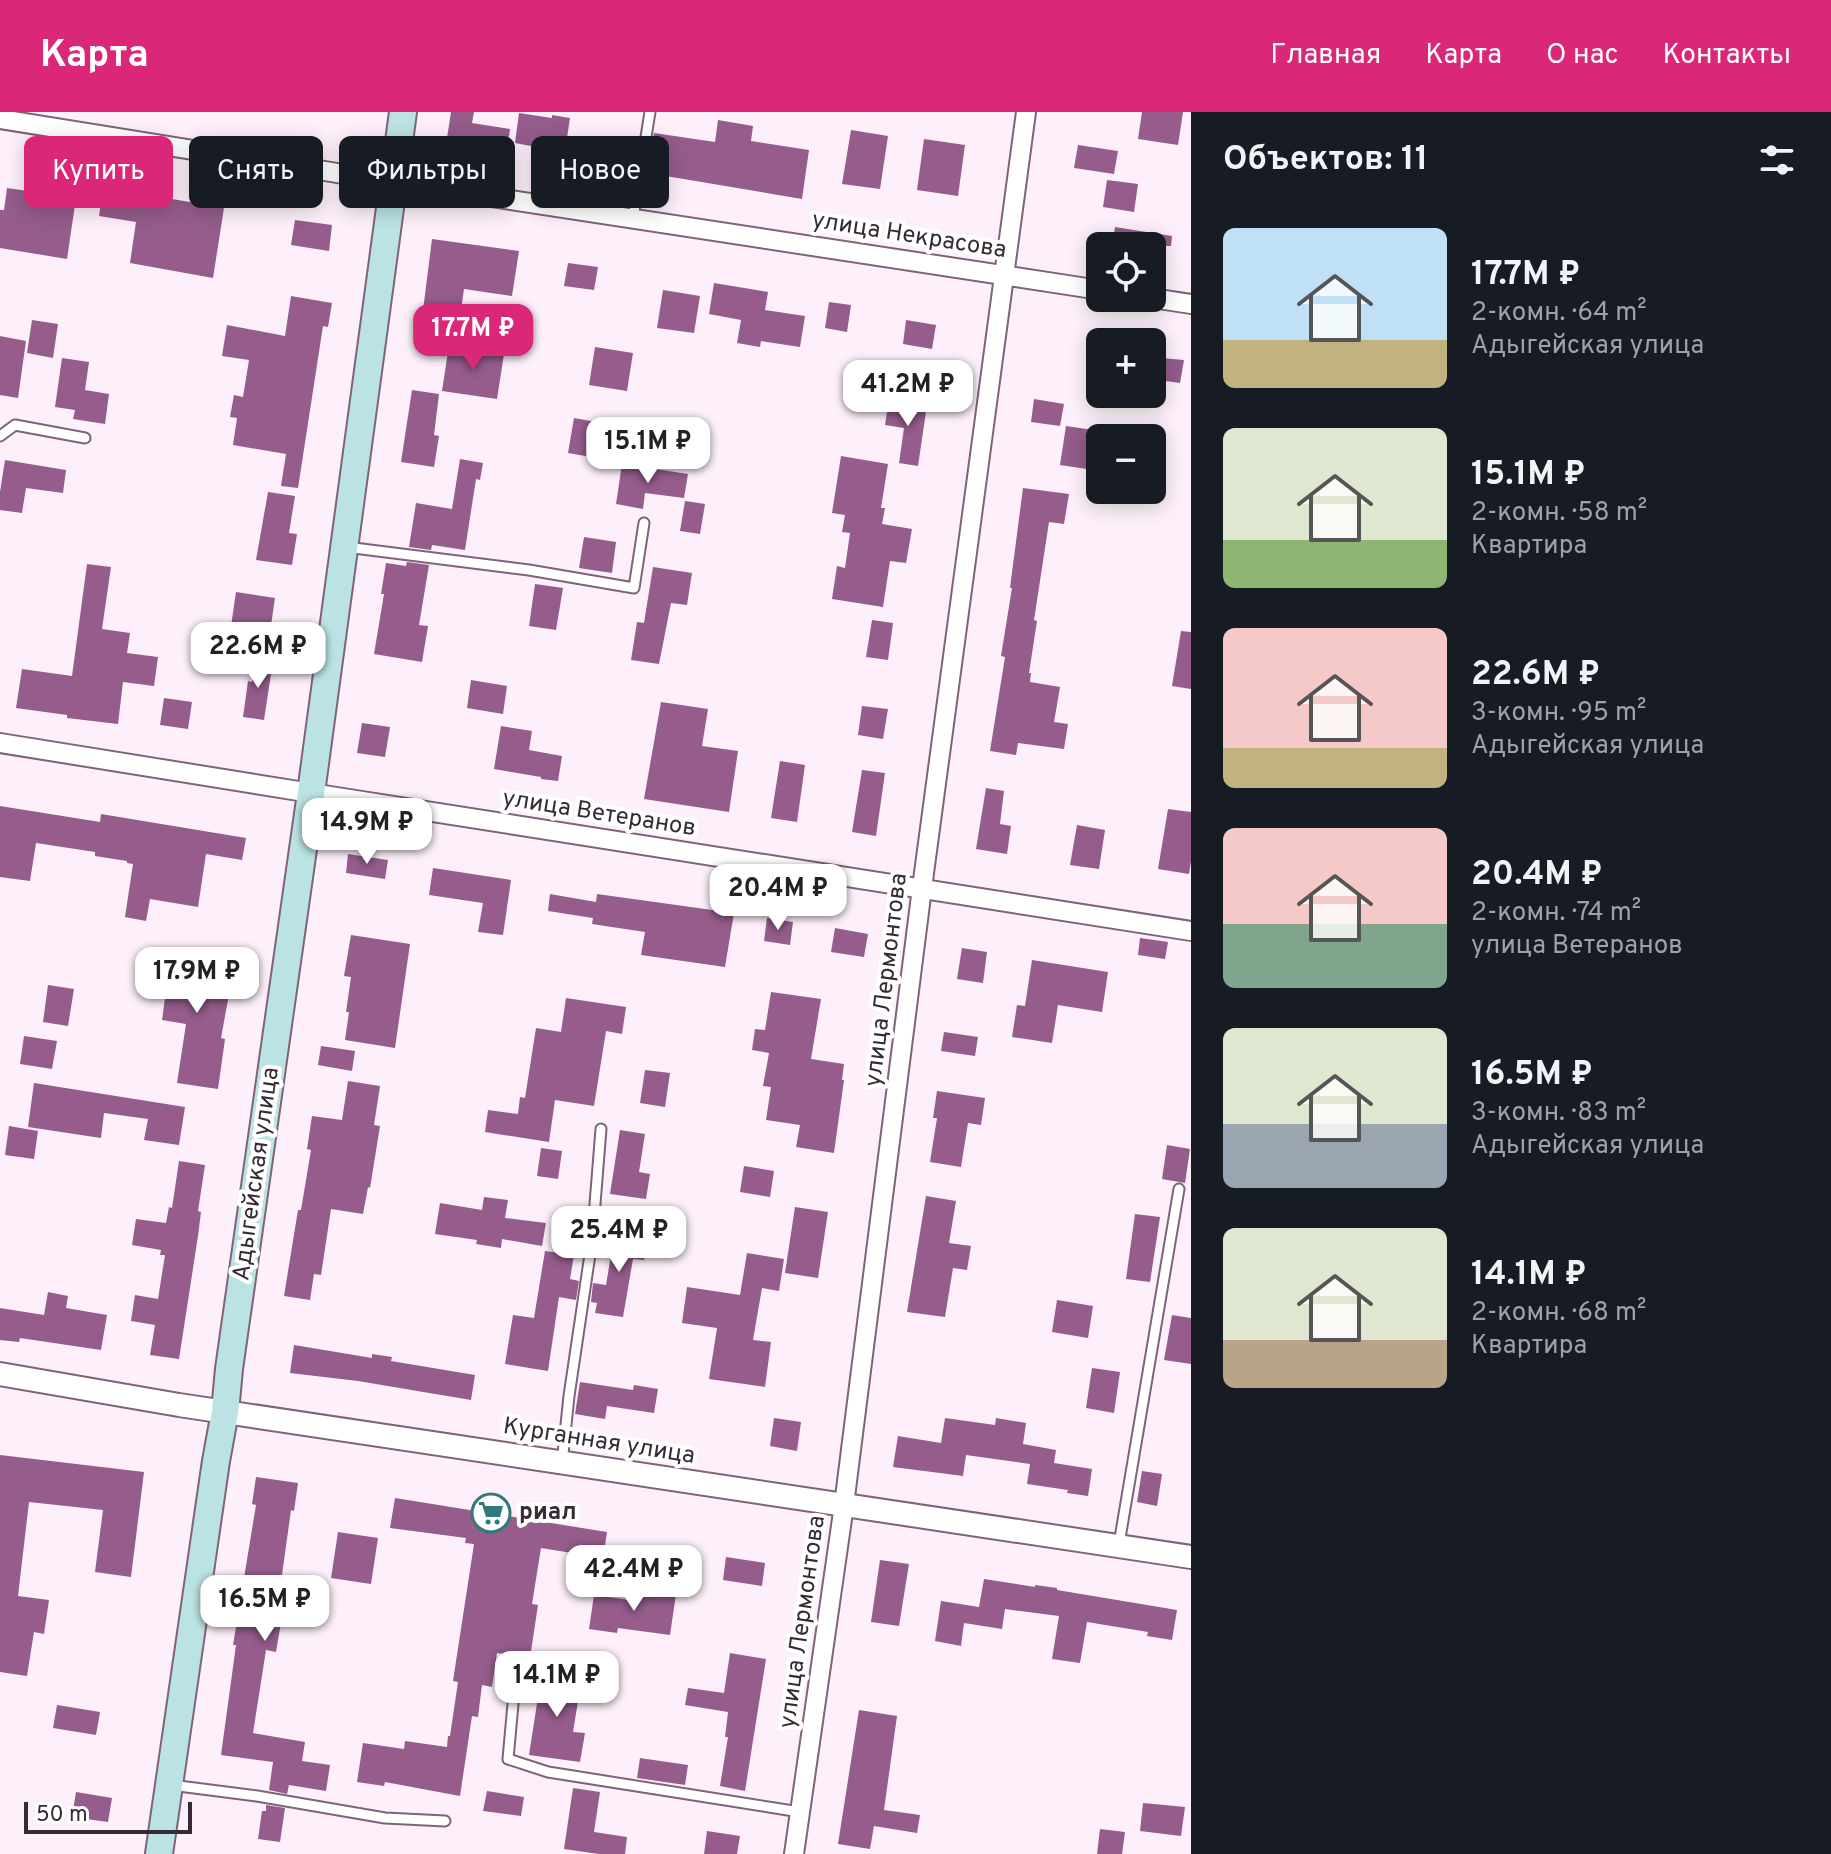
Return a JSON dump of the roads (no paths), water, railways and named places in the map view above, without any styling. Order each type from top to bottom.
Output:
[{"type":"main road","name":"Адыгейская улица","points":[[400,136],[403,112]]},
{"type":"main road","name":"Адыгейская улица","points":[[159,1854],[213,1476],[225,1412],[390,208]]},
{"type":"street","name":"улица Лермонтова","points":[[794,1854],[844,1505],[922,888],[1026,112]]},
{"type":"street","name":"улица Некрасова","points":[[0,119],[34,118],[339,172]]},
{"type":"street","name":"улица Некрасова","points":[[515,200],[1086,288]]},
{"type":"street","points":[[1166,300],[1191,304]]},
{"type":"street","name":"улица Ветеранов","points":[[0,743],[1191,931]]},
{"type":"street","name":"Курганная улица","points":[[0,1374],[225,1412],[1191,1557]]},
{"type":"lane","points":[[633,218],[650,112]]},
{"type":"lane","points":[[0,436],[15,425],[85,438]]},
{"type":"lane","points":[[344,547],[529,570],[634,588],[644,523]]},
{"type":"lane","points":[[562,1463],[592,1241],[601,1129]]},
{"type":"lane","points":[[1119,1546],[1179,1189]]},
{"type":"lane","points":[[513,1704],[508,1759],[548,1772],[800,1812]]},
{"type":"lane","points":[[168,1784],[385,1818],[445,1821]]},
{"type":"place","name":"риал","points":[[491,1513]]}]
